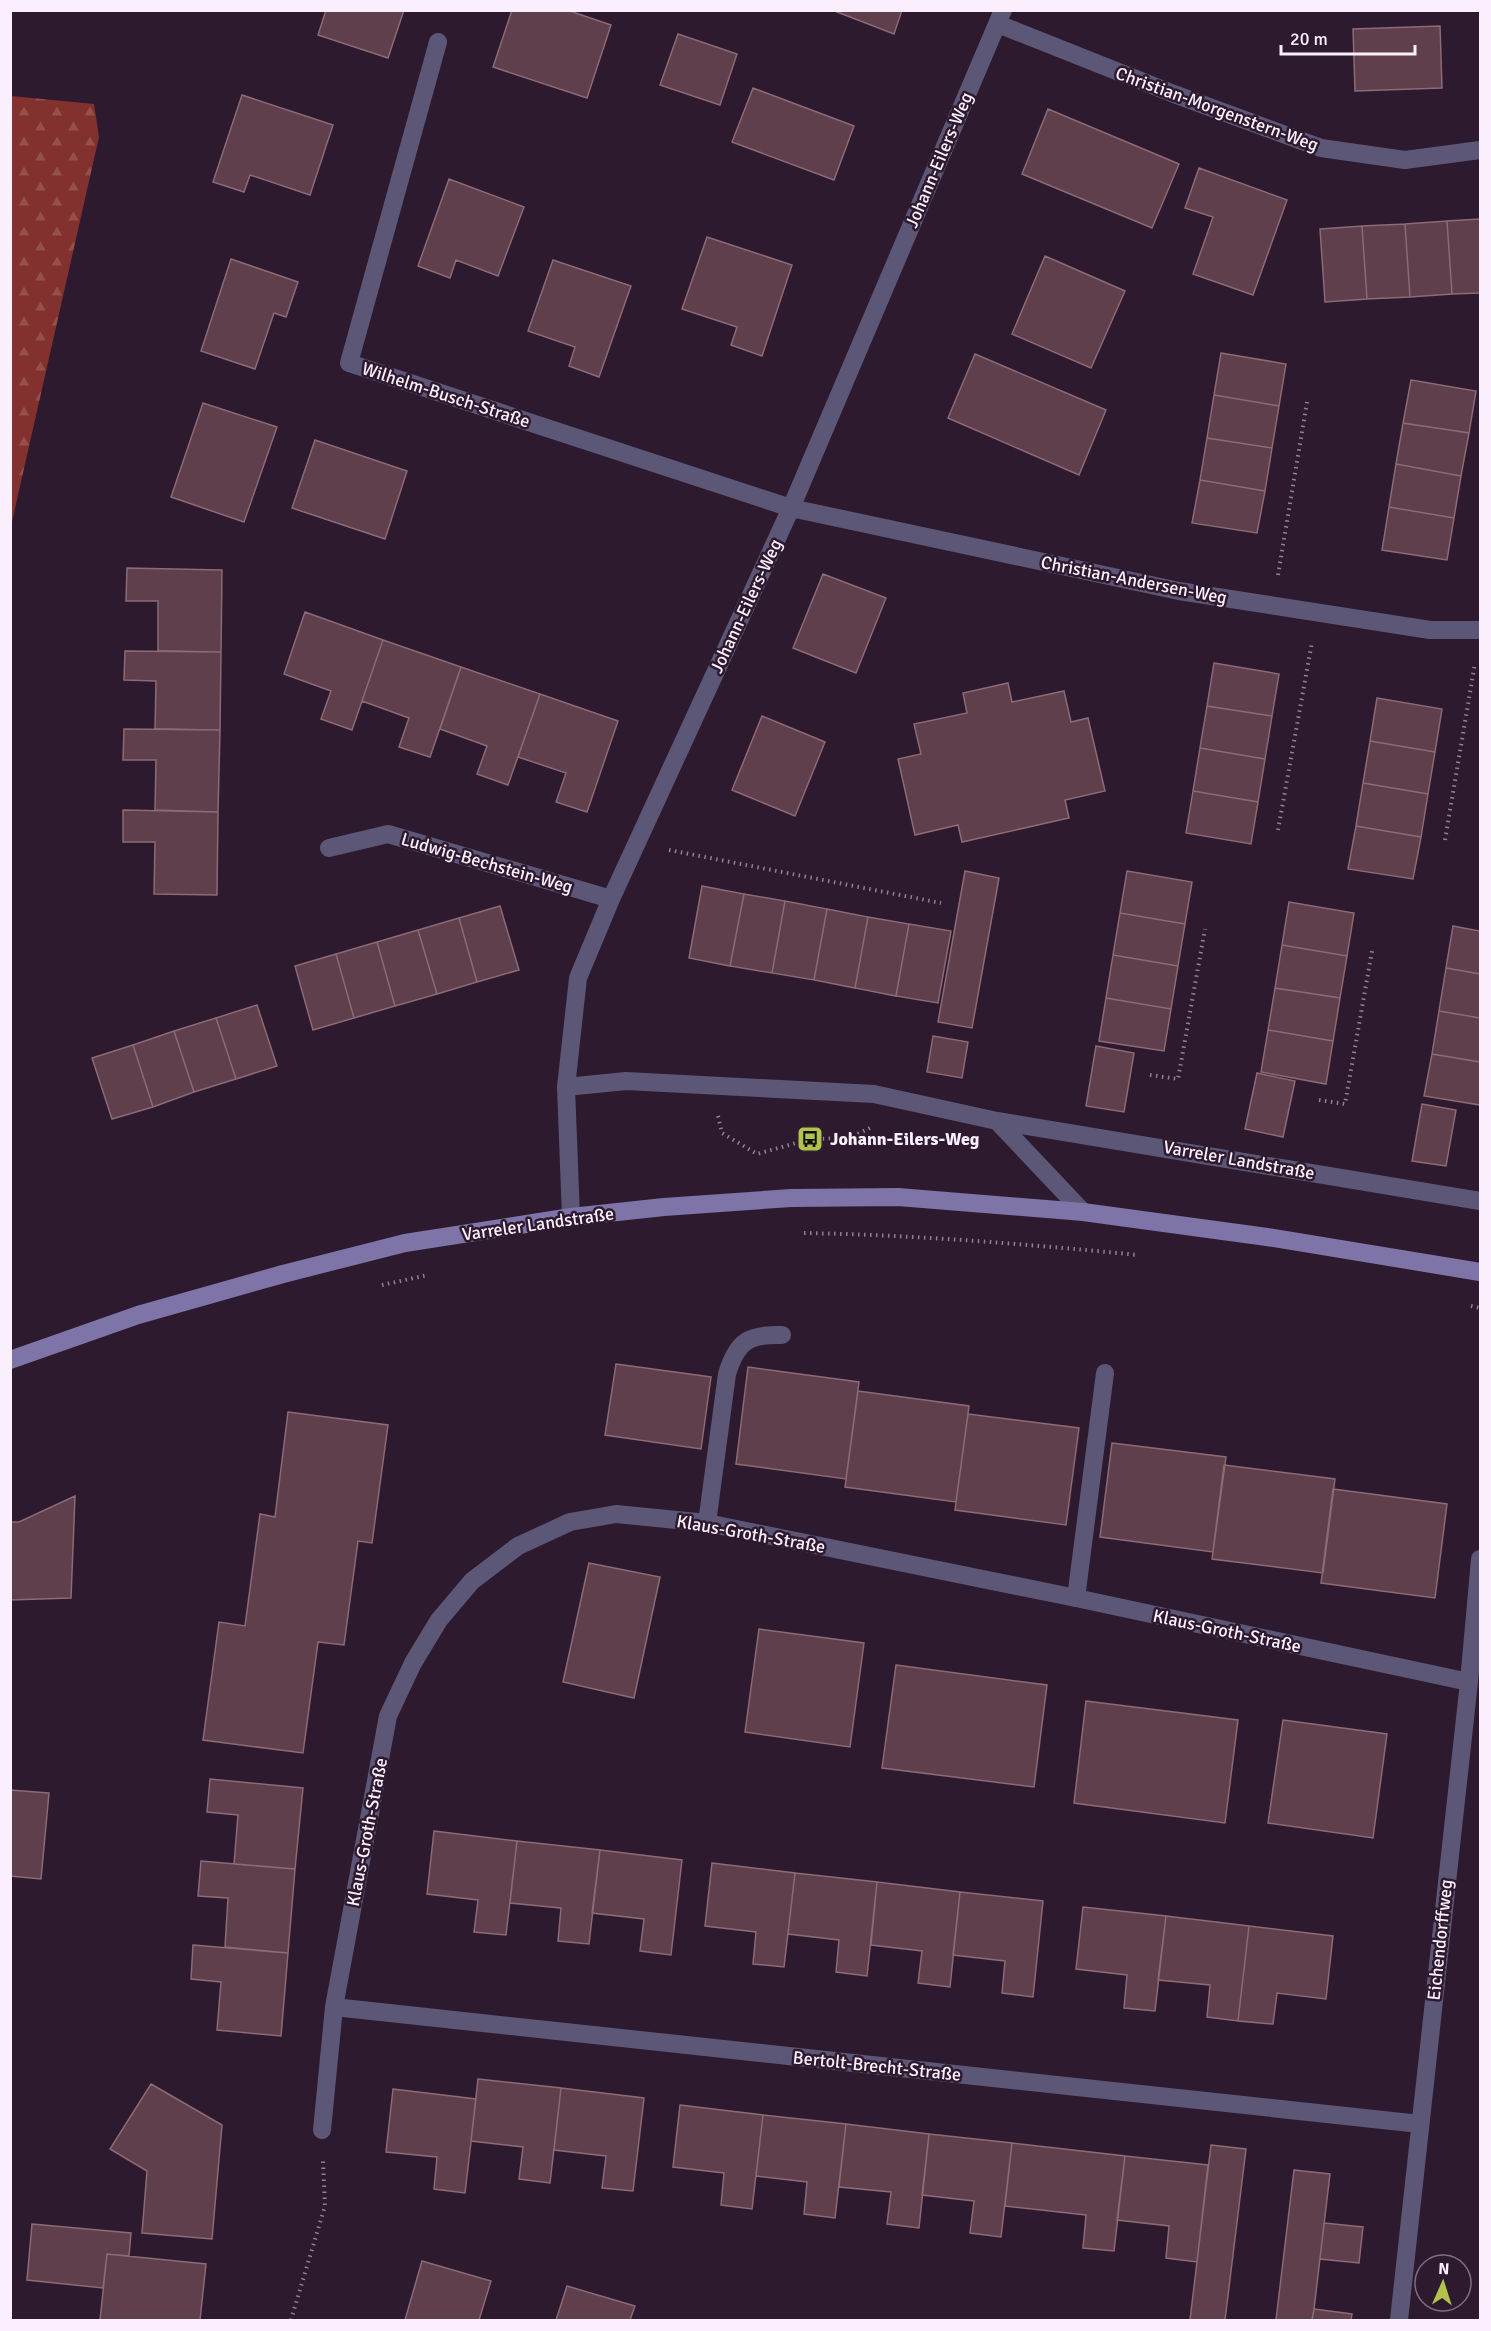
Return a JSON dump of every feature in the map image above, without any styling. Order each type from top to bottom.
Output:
[{"type":"main road","name":"Varreler Landstraße","points":[[10,1360],[138,1315],[405,1243],[571,1217],[664,1207],[826,1198],[898,1197],[1083,1212],[1267,1237],[1480,1272]]},
{"type":"street","name":"Christian-Morgenstern-Weg","points":[[1000,17],[1174,94],[1321,148],[1405,160],[1480,150]]},
{"type":"street","name":"Johann-Eilers-Weg","points":[[571,1217],[567,1087],[578,978],[636,843],[790,508],[1000,17]]},
{"type":"street","name":"Wilhelm-Busch-Straße","points":[[438,42],[349,363],[790,508]]},
{"type":"street","name":"Christian-Andersen-Weg","points":[[790,508],[1179,591],[1430,630],[1480,630]]},
{"type":"street","name":"Ludwig-Bechstein-Weg","points":[[328,848],[388,834],[611,899]]},
{"type":"street","name":"Varreler Landstraße","points":[[567,1087],[626,1081],[874,1094],[997,1121],[1480,1201]]},
{"type":"street","points":[[997,1121],[1083,1212]]},
{"type":"street","points":[[707,1523],[727,1374],[732,1359],[739,1348],[748,1341],[761,1335],[782,1335]]},
{"type":"street","points":[[1076,1598],[1106,1373]]},
{"type":"street","name":"Klaus-Groth-Straße","points":[[322,2130],[334,2007],[388,1716],[413,1663],[439,1620],[472,1581],[518,1546],[570,1522],[616,1514],[707,1523],[1076,1598],[1469,1682]]},
{"type":"street","name":"Eichendorffweg","points":[[1400,2320],[1469,1682],[1480,1559]]},
{"type":"street","name":"Bertolt-Brecht-Straße","points":[[334,2007],[1420,2124]]},
{"type":"path","points":[[1272,605],[1307,402]]},
{"type":"path","points":[[1278,830],[1318,612]]},
{"type":"path","points":[[1445,840],[1480,630]]},
{"type":"path","points":[[636,843],[941,903]]},
{"type":"path","points":[[1150,1075],[1178,1079],[1205,929]]},
{"type":"path","points":[[1319,1100],[1346,1104],[1372,951]]},
{"type":"path","points":[[712,1085],[722,1133],[757,1154],[810,1139],[849,1138],[871,1128],[874,1094]]},
{"type":"path","points":[[796,1233],[987,1240],[1140,1256]]},
{"type":"path","points":[[381,1286],[436,1274]]},
{"type":"path","points":[[1469,1306],[1480,1308]]},
{"type":"path","points":[[291,2320],[325,2206],[322,2130]]},
{"type":"green space","points":[[11,96],[94,104],[99,137],[11,526]]},
{"type":"building","points":[[326,10],[404,10],[388,58],[318,35]]},
{"type":"building","points":[[512,10],[567,10],[611,25],[587,98],[493,67]]},
{"type":"building","points":[[832,10],[902,10],[894,34]]},
{"type":"building","points":[[1440,26],[1442,88],[1355,91],[1353,29]]},
{"type":"building","points":[[678,34],[737,54],[720,105],[660,85]]},
{"type":"building","points":[[753,88],[854,126],[834,180],[732,142]]},
{"type":"building","points":[[242,95],[333,125],[310,195],[250,175],[244,192],[213,182]]},
{"type":"building","points":[[1048,109],[1179,164],[1152,228],[1022,174]]},
{"type":"building","points":[[1199,168],[1287,200],[1253,295],[1193,274],[1213,217],[1185,208]]},
{"type":"building","points":[[449,179],[524,207],[498,276],[456,260],[450,278],[418,266]]},
{"type":"building","points":[[1480,219],[1480,293],[1452,294],[1447,221]]},
{"type":"building","points":[[1447,221],[1452,294],[1410,297],[1405,224]]},
{"type":"building","points":[[1405,224],[1410,297],[1367,299],[1362,226]]},
{"type":"building","points":[[1362,226],[1367,299],[1325,302],[1320,229]]},
{"type":"building","points":[[707,237],[792,265],[762,356],[731,345],[737,327],[682,309]]},
{"type":"building","points":[[1045,256],[1125,291],[1091,368],[1012,334]]},
{"type":"building","points":[[231,259],[298,282],[286,317],[274,313],[255,369],[201,351]]},
{"type":"building","points":[[553,260],[631,286],[599,377],[569,366],[575,347],[528,331]]},
{"type":"building","points":[[1221,353],[1286,364],[1279,406],[1214,395]]},
{"type":"building","points":[[975,354],[1106,410],[1079,475],[948,418]]},
{"type":"building","points":[[1411,380],[1476,391],[1469,433],[1403,423]]},
{"type":"building","points":[[1214,395],[1279,406],[1272,448],[1207,438]]},
{"type":"building","points":[[203,403],[277,427],[244,522],[171,497]]},
{"type":"building","points":[[1403,423],[1469,433],[1461,476],[1396,464]]},
{"type":"building","points":[[1207,438],[1272,448],[1265,491],[1200,480]]},
{"type":"building","points":[[315,440],[407,471],[385,539],[292,508]]},
{"type":"building","points":[[1396,464],[1461,476],[1454,518],[1389,507]]},
{"type":"building","points":[[1200,480],[1265,491],[1257,533],[1192,523]]},
{"type":"building","points":[[1389,507],[1454,518],[1447,560],[1382,550]]},
{"type":"building","points":[[127,568],[222,570],[221,652],[158,651],[158,601],[126,601]]},
{"type":"building","points":[[823,574],[886,598],[856,673],[793,648]]},
{"type":"building","points":[[305,612],[383,640],[352,730],[321,719],[331,691],[284,674]]},
{"type":"building","points":[[383,640],[461,667],[430,757],[399,747],[409,718],[362,701]]},
{"type":"building","points":[[125,651],[221,652],[220,730],[155,729],[156,681],[124,680]]},
{"type":"building","points":[[1214,663],[1279,674],[1272,716],[1207,706]]},
{"type":"building","points":[[461,667],[540,694],[508,785],[477,774],[487,746],[440,729]]},
{"type":"building","points":[[1008,683],[1012,702],[1064,691],[1071,722],[1088,718],[1105,791],[1065,800],[1069,818],[962,842],[958,825],[915,835],[898,759],[921,754],[914,724],[967,713],[963,693]]},
{"type":"building","points":[[540,694],[618,721],[587,812],[556,802],[566,773],[518,757]]},
{"type":"building","points":[[1377,698],[1442,709],[1435,752],[1370,741]]},
{"type":"building","points":[[1207,706],[1272,716],[1265,759],[1200,748]]},
{"type":"building","points":[[762,716],[825,742],[795,816],[732,790]]},
{"type":"building","points":[[124,729],[220,730],[218,812],[155,810],[156,760],[123,760]]},
{"type":"building","points":[[1370,741],[1435,752],[1428,794],[1363,783]]},
{"type":"building","points":[[1200,748],[1265,759],[1258,802],[1193,791]]},
{"type":"building","points":[[1363,783],[1428,794],[1421,837],[1356,826]]},
{"type":"building","points":[[1193,791],[1258,802],[1251,844],[1186,833]]},
{"type":"building","points":[[123,810],[218,812],[217,895],[154,894],[155,842],[123,842]]},
{"type":"building","points":[[1356,826],[1421,837],[1413,879],[1348,869]]},
{"type":"building","points":[[965,871],[999,878],[972,1028],[938,1022]]},
{"type":"building","points":[[1127,871],[1192,882],[1185,924],[1120,913]]},
{"type":"building","points":[[702,886],[744,894],[730,966],[689,958]]},
{"type":"building","points":[[744,894],[785,901],[772,973],[730,966]]},
{"type":"building","points":[[785,901],[827,909],[814,980],[772,973]]},
{"type":"building","points":[[1289,902],[1354,913],[1347,956],[1282,945]]},
{"type":"building","points":[[500,906],[519,970],[477,982],[459,918]]},
{"type":"building","points":[[827,909],[868,917],[855,988],[814,980]]},
{"type":"building","points":[[1120,913],[1185,924],[1178,966],[1113,955]]},
{"type":"building","points":[[868,917],[909,924],[896,996],[855,988]]},
{"type":"building","points":[[459,918],[477,982],[437,994],[418,930]]},
{"type":"building","points":[[909,924],[951,931],[938,1003],[896,996]]},
{"type":"building","points":[[1453,926],[1480,931],[1480,974],[1446,968]]},
{"type":"building","points":[[418,930],[437,994],[395,1006],[377,942]]},
{"type":"building","points":[[377,942],[395,1006],[354,1018],[336,954]]},
{"type":"building","points":[[1282,945],[1347,956],[1340,998],[1275,988]]},
{"type":"building","points":[[336,954],[354,1018],[313,1030],[295,966]]},
{"type":"building","points":[[1113,955],[1178,966],[1171,1009],[1106,998]]},
{"type":"building","points":[[1446,968],[1480,974],[1480,1018],[1439,1011]]},
{"type":"building","points":[[1275,988],[1340,998],[1333,1041],[1268,1030]]},
{"type":"building","points":[[1106,998],[1171,1009],[1164,1051],[1099,1041]]},
{"type":"building","points":[[257,1005],[277,1066],[236,1079],[216,1018]]},
{"type":"building","points":[[1439,1011],[1480,1018],[1480,1062],[1432,1054]]},
{"type":"building","points":[[216,1018],[236,1079],[194,1092],[174,1031]]},
{"type":"building","points":[[1268,1030],[1333,1041],[1326,1084],[1261,1072]]},
{"type":"building","points":[[174,1031],[194,1092],[153,1107],[133,1045]]},
{"type":"building","points":[[933,1036],[968,1042],[962,1078],[927,1072]]},
{"type":"building","points":[[133,1045],[153,1107],[112,1119],[92,1058]]},
{"type":"building","points":[[1096,1046],[1134,1053],[1124,1112],[1086,1106]]},
{"type":"building","points":[[1432,1054],[1480,1062],[1480,1105],[1424,1096]]},
{"type":"building","points":[[1257,1073],[1295,1081],[1283,1137],[1245,1129]]},
{"type":"building","points":[[1422,1104],[1456,1110],[1446,1166],[1412,1161]]},
{"type":"building","points":[[616,1364],[711,1377],[701,1449],[605,1435]]},
{"type":"building","points":[[748,1367],[859,1382],[846,1479],[736,1464]]},
{"type":"building","points":[[858,1391],[969,1406],[956,1502],[845,1487]]},
{"type":"building","points":[[288,1412],[388,1425],[372,1543],[358,1541],[344,1645],[318,1642],[303,1753],[203,1740],[219,1622],[245,1626],[260,1514],[275,1517]]},
{"type":"building","points":[[968,1414],[1079,1428],[1066,1525],[955,1510]]},
{"type":"building","points":[[1112,1443],[1226,1457],[1213,1552],[1100,1537]]},
{"type":"building","points":[[1224,1465],[1335,1479],[1323,1573],[1212,1559]]},
{"type":"building","points":[[1333,1489],[1447,1504],[1435,1598],[1321,1583]]},
{"type":"building","points":[[75,1496],[71,1598],[10,1600],[10,1522],[19,1522]]},
{"type":"building","points":[[589,1563],[660,1577],[634,1698],[563,1682]]},
{"type":"building","points":[[759,1629],[864,1643],[850,1747],[745,1732]]},
{"type":"building","points":[[896,1665],[1047,1685],[1034,1787],[882,1768]]},
{"type":"building","points":[[1086,1701],[1238,1720],[1225,1823],[1074,1803]]},
{"type":"building","points":[[1283,1720],[1387,1734],[1373,1838],[1268,1823]]},
{"type":"building","points":[[210,1779],[303,1788],[295,1869],[234,1864],[238,1815],[207,1812]]},
{"type":"building","points":[[10,1790],[49,1793],[41,1879],[10,1876]]},
{"type":"building","points":[[434,1831],[517,1841],[506,1935],[474,1932],[478,1900],[427,1894]]},
{"type":"building","points":[[517,1841],[600,1850],[589,1944],[558,1941],[561,1908],[510,1903]]},
{"type":"building","points":[[600,1850],[682,1860],[671,1955],[640,1951],[644,1919],[592,1913]]},
{"type":"building","points":[[201,1861],[295,1869],[288,1953],[225,1947],[228,1898],[198,1896]]},
{"type":"building","points":[[712,1863],[795,1873],[784,1967],[753,1964],[756,1932],[705,1926]]},
{"type":"building","points":[[795,1873],[877,1882],[867,1976],[836,1972],[839,1940],[788,1934]]},
{"type":"building","points":[[877,1882],[960,1892],[950,1987],[918,1983],[922,1951],[871,1945]]},
{"type":"building","points":[[960,1892],[1043,1901],[1033,1997],[1002,1993],[1005,1961],[953,1955]]},
{"type":"building","points":[[1083,1907],[1166,1916],[1155,2011],[1124,2008],[1127,1975],[1076,1969]]},
{"type":"building","points":[[1166,1916],[1249,1926],[1238,2021],[1207,2017],[1210,1985],[1158,1980]]},
{"type":"building","points":[[1249,1926],[1333,1936],[1326,1999],[1277,1993],[1273,2024],[1238,2021]]},
{"type":"building","points":[[193,1945],[288,1953],[281,2036],[217,2030],[221,1982],[191,1979]]},
{"type":"building","points":[[478,2079],[561,2088],[550,2183],[519,2179],[523,2147],[471,2141]]},
{"type":"building","points":[[151,2084],[222,2125],[212,2239],[142,2233],[147,2171],[110,2149]]},
{"type":"building","points":[[561,2088],[644,2098],[633,2191],[602,2188],[606,2156],[554,2150]]},
{"type":"building","points":[[393,2089],[476,2099],[465,2193],[434,2189],[437,2157],[386,2152]]},
{"type":"building","points":[[680,2105],[763,2115],[752,2209],[721,2205],[724,2173],[673,2167]]},
{"type":"building","points":[[763,2115],[846,2124],[835,2218],[804,2214],[807,2182],[756,2176]]},
{"type":"building","points":[[846,2124],[929,2134],[919,2228],[887,2224],[891,2192],[839,2187]]},
{"type":"building","points":[[929,2134],[1012,2143],[1001,2237],[970,2233],[974,2201],[922,2195]]},
{"type":"building","points":[[1012,2143],[1125,2156],[1114,2251],[1083,2248],[1086,2215],[1005,2206]]},
{"type":"building","points":[[1211,2145],[1246,2149],[1225,2320],[1190,2320]]},
{"type":"building","points":[[1125,2156],[1208,2165],[1197,2262],[1166,2258],[1169,2226],[1117,2220]]},
{"type":"building","points":[[1294,2170],[1330,2174],[1314,2309],[1312,2320],[1276,2320]]},
{"type":"building","points":[[1324,2223],[1363,2227],[1359,2263],[1320,2259]]},
{"type":"building","points":[[32,2224],[131,2233],[129,2256],[107,2254],[103,2288],[27,2280]]},
{"type":"building","points":[[107,2254],[206,2264],[200,2320],[100,2320]]},
{"type":"building","points":[[422,2261],[491,2281],[479,2320],[405,2320]]},
{"type":"building","points":[[567,2286],[635,2306],[630,2320],[556,2320]]},
{"type":"building","points":[[1314,2309],[1352,2314],[1351,2320],[1312,2320]]},
{"type":"place","name":"Johann-Eilers-Weg","points":[[810,1139]]}]
